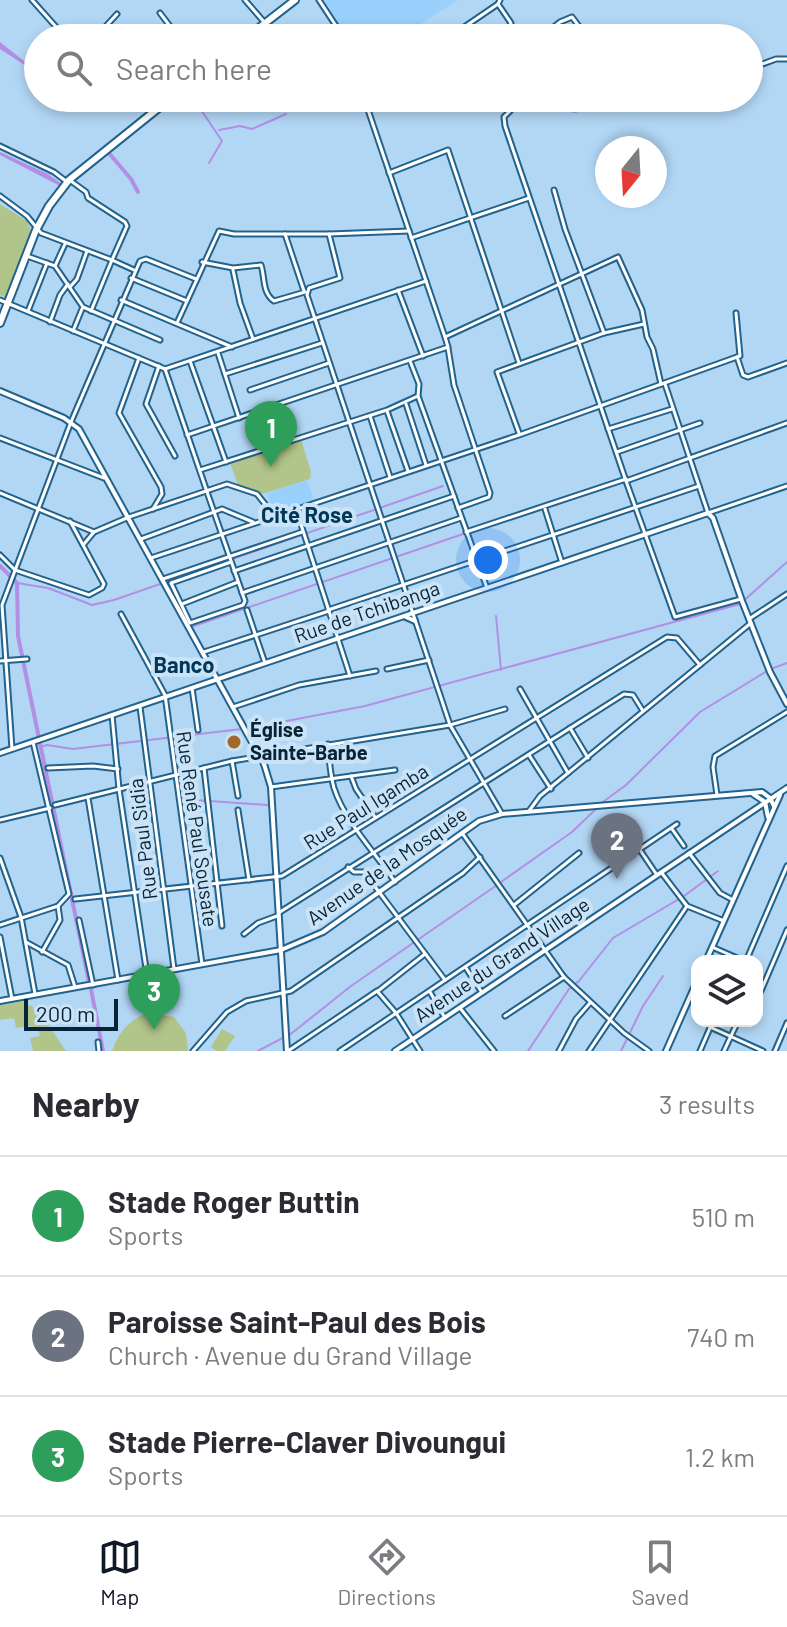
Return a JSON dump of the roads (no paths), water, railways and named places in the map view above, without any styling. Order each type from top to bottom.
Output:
[{"type":"main road","points":[[265,23],[292,1]]},
{"type":"main road","points":[[0,323],[46,211],[68,181],[154,112]]},
{"type":"street","points":[[32,0],[53,24]]},
{"type":"street","points":[[245,0],[265,23]]},
{"type":"street","points":[[319,0],[335,24]]},
{"type":"street","points":[[468,24],[499,2],[510,24]]},
{"type":"street","points":[[160,13],[168,24]]},
{"type":"street","points":[[108,24],[117,14]]},
{"type":"street","points":[[558,24],[572,17],[577,24]]},
{"type":"street","points":[[763,64],[787,59]]},
{"type":"street","points":[[369,112],[445,337],[454,385],[490,495],[458,508]]},
{"type":"street","points":[[509,112],[504,122],[675,617],[742,602]]},
{"type":"street","points":[[0,146],[54,172],[127,224],[91,311]]},
{"type":"street","points":[[389,173],[448,150],[519,363]]},
{"type":"street","points":[[554,190],[604,333]]},
{"type":"street","points":[[0,196],[27,216],[36,230],[134,270]]},
{"type":"street","points":[[411,238],[530,198]]},
{"type":"street","points":[[177,323],[202,262],[219,231],[234,234],[329,234],[409,231]]},
{"type":"street","points":[[285,234],[450,725],[502,814]]},
{"type":"street","points":[[202,262],[233,268],[261,265],[269,298],[274,301],[340,278],[329,234]]},
{"type":"street","points":[[55,266],[65,243]]},
{"type":"street","points":[[50,322],[60,295],[77,279],[87,251]]},
{"type":"street","points":[[27,256],[55,266],[83,307],[160,340]]},
{"type":"street","points":[[445,337],[618,257],[642,310],[644,324],[708,513],[713,518],[742,602],[787,704]]},
{"type":"street","points":[[12,749],[1,604],[71,422],[140,261],[146,259],[196,279]]},
{"type":"street","points":[[28,312],[47,263]]},
{"type":"street","points":[[233,268],[240,303],[253,339]]},
{"type":"street","points":[[131,278],[187,301]]},
{"type":"street","points":[[0,300],[165,369],[426,281]]},
{"type":"street","points":[[398,290],[423,356]]},
{"type":"street","points":[[121,300],[232,347]]},
{"type":"street","points":[[73,331],[83,307]]},
{"type":"street","points":[[151,558],[601,407],[740,356],[736,313]]},
{"type":"street","points":[[519,435],[497,372],[604,333],[644,324]]},
{"type":"street","points":[[225,374],[322,343]]},
{"type":"street","points":[[187,435],[448,347]]},
{"type":"street","points":[[217,352],[239,418]]},
{"type":"street","points":[[737,357],[741,373],[748,377],[787,363]]},
{"type":"street","points":[[139,358],[119,413],[161,487],[162,494],[152,509]]},
{"type":"street","points":[[410,360],[419,384],[418,396],[487,588]]},
{"type":"street","points":[[190,361],[226,462]]},
{"type":"street","points":[[250,390],[329,363]]},
{"type":"street","points":[[159,366],[146,404],[175,456]]},
{"type":"street","points":[[0,391],[71,422],[79,429],[151,558],[189,622],[193,623],[243,605],[245,601],[165,369]]},
{"type":"street","points":[[200,470],[370,416],[418,396]]},
{"type":"street","points":[[405,403],[426,465]]},
{"type":"street","points":[[608,429],[672,409]]},
{"type":"street","points":[[387,410],[408,471]]},
{"type":"street","points":[[370,416],[390,477]]},
{"type":"street","points":[[617,452],[700,423]]},
{"type":"street","points":[[466,532],[689,459],[787,423]]},
{"type":"street","points":[[0,438],[108,478]]},
{"type":"street","points":[[84,544],[94,532],[129,517],[227,484],[260,496],[269,509]]},
{"type":"street","points":[[204,652],[699,486]]},
{"type":"street","points":[[708,513],[787,486]]},
{"type":"street","points":[[0,493],[94,532]]},
{"type":"street","points":[[234,571],[454,496]]},
{"type":"street","points":[[544,508],[562,563]]},
{"type":"street","points":[[141,539],[226,509],[255,523]]},
{"type":"street","points":[[296,509],[350,676]]},
{"type":"street","name":"Rue de Tchibanga","points":[[0,753],[708,513]]},
{"type":"street","points":[[242,593],[461,518]]},
{"type":"street","points":[[0,555],[14,572],[87,596],[104,584],[70,521]]},
{"type":"street","points":[[164,580],[303,533]]},
{"type":"street","points":[[230,559],[172,582],[171,586],[268,772],[288,1051],[378,991],[425,954]]},
{"type":"street","points":[[179,604],[238,582]]},
{"type":"street","points":[[529,811],[568,773],[750,621],[787,594]]},
{"type":"street","points":[[247,610],[265,663]]},
{"type":"street","points":[[121,614],[165,697]]},
{"type":"street","points":[[404,616],[415,621]]},
{"type":"street","name":"Rue Paul Igamba","points":[[275,878],[667,637],[677,638],[700,665]]},
{"type":"street","points":[[3,661],[27,659]]},
{"type":"street","points":[[387,669],[429,660]]},
{"type":"street","points":[[232,707],[299,685],[376,671]]},
{"type":"street","points":[[192,688],[198,730]]},
{"type":"street","points":[[520,689],[568,773]]},
{"type":"street","points":[[244,934],[627,693],[633,695],[643,711]]},
{"type":"street","name":"Rue René Paul Sousate","points":[[165,697],[202,964]]},
{"type":"street","name":"Rue Paul Sidia","points":[[139,706],[174,969]]},
{"type":"street","points":[[55,805],[260,755],[450,725],[505,709]]},
{"type":"street","points":[[717,796],[713,767],[715,756],[787,712]]},
{"type":"street","points":[[112,715],[119,789],[147,975]]},
{"type":"street","points":[[570,728],[588,758]]},
{"type":"street","points":[[0,925],[58,906],[69,894],[35,741]]},
{"type":"street","points":[[328,744],[338,798],[356,829],[395,882]]},
{"type":"street","points":[[528,754],[551,789]]},
{"type":"street","points":[[232,761],[238,796]]},
{"type":"street","points":[[48,768],[93,766],[118,769]]},
{"type":"street","points":[[204,768],[222,926]]},
{"type":"street","points":[[271,787],[395,770]]},
{"type":"street","points":[[351,776],[375,817]]},
{"type":"street","points":[[709,955],[774,806],[785,789]]},
{"type":"street","name":"Avenue de la Mosquée","points":[[0,1001],[281,950],[323,932],[479,821],[502,814],[785,789]]},
{"type":"street","name":"Avenue du Grand Village","points":[[395,1051],[785,789]]},
{"type":"street","points":[[762,792],[774,806]]},
{"type":"street","points":[[751,794],[768,800]]},
{"type":"street","points":[[751,794],[757,807],[768,814]]},
{"type":"street","points":[[88,797],[118,980]]},
{"type":"street","points":[[768,800],[768,824]]},
{"type":"street","points":[[0,820],[50,808]]},
{"type":"street","points":[[238,810],[249,880]]},
{"type":"street","points":[[340,1051],[677,824]]},
{"type":"street","points":[[672,829],[684,846]]},
{"type":"street","points":[[462,833],[564,977],[628,1037],[649,1051]]},
{"type":"street","points":[[640,850],[687,906],[724,921]]},
{"type":"street","points":[[514,905],[579,853]]},
{"type":"street","points":[[689,853],[720,893],[733,900]]},
{"type":"street","points":[[193,1051],[227,1012],[246,1001],[291,991],[463,873],[480,857]]},
{"type":"street","points":[[0,858],[21,917],[35,995]]},
{"type":"street","points":[[748,955],[787,866]]},
{"type":"street","points":[[348,867],[354,872],[364,872],[445,980]]},
{"type":"street","points":[[75,899],[275,878]]},
{"type":"street","points":[[42,952],[60,920],[58,906]]},
{"type":"street","points":[[589,1051],[687,906]]},
{"type":"street","points":[[79,920],[91,985]]},
{"type":"street","points":[[763,986],[787,930]]},
{"type":"street","points":[[0,937],[12,999]]},
{"type":"street","points":[[24,940],[68,965],[75,987]]},
{"type":"street","points":[[712,947],[731,955]]},
{"type":"street","points":[[466,968],[482,992]]},
{"type":"street","points":[[505,1016],[564,977]]},
{"type":"street","points":[[378,991],[420,1051]]},
{"type":"street","points":[[430,992],[445,1018]]},
{"type":"street","points":[[666,1051],[691,995]]},
{"type":"street","points":[[559,1051],[576,1019],[590,1003]]},
{"type":"street","points":[[460,1008],[491,1050]]},
{"type":"street","points":[[775,1051],[787,1023]]},
{"type":"street","points":[[700,1051],[710,1027],[763,1051]]},
{"type":"street","points":[[724,1051],[735,1027]]},
{"type":"street","points":[[98,1042],[99,1051]]},
{"type":"waterway","points":[[202,112],[222,141],[209,163]]},
{"type":"waterway","points":[[219,130],[240,126],[252,129],[286,114]]},
{"type":"waterway","points":[[108,152],[138,192]]},
{"type":"waterway","points":[[17,583],[48,588],[92,605],[114,600],[443,486]]},
{"type":"waterway","points":[[191,627],[463,534]]},
{"type":"waterway","points":[[40,747],[47,745],[73,749],[250,728],[365,706],[740,604],[787,562]]},
{"type":"waterway","points":[[0,566],[17,583],[18,636],[89,982]]},
{"type":"waterway","points":[[496,616],[501,670]]},
{"type":"waterway","points":[[771,669],[787,663]]},
{"type":"waterway","points":[[600,804],[626,785],[700,712],[767,671]]},
{"type":"waterway","points":[[195,800],[268,805]]},
{"type":"waterway","points":[[501,882],[572,832],[596,809]]},
{"type":"waterway","points":[[528,1051],[569,989],[613,938],[684,896],[718,871]]},
{"type":"waterway","points":[[258,1051],[292,1033],[351,986],[497,885]]},
{"type":"waterway","points":[[621,1051],[643,1006],[663,976]]},
{"type":"waterway","points":[[91,989],[103,1051]]},
{"type":"place","name":"Stade Roger Buttin","points":[[271,467]]},
{"type":"place","name":"Église Sainte-Barbe","points":[[234,742]]},
{"type":"place","name":"Paroisse Saint-Paul des Bois","points":[[617,879]]},
{"type":"place","name":"Stade Pierre-Claver Divoungui","points":[[154,1030]]},
{"type":"district","name":"Cité Rose","points":[[307,515]]},
{"type":"district","name":"Banco","points":[[184,665]]}]
